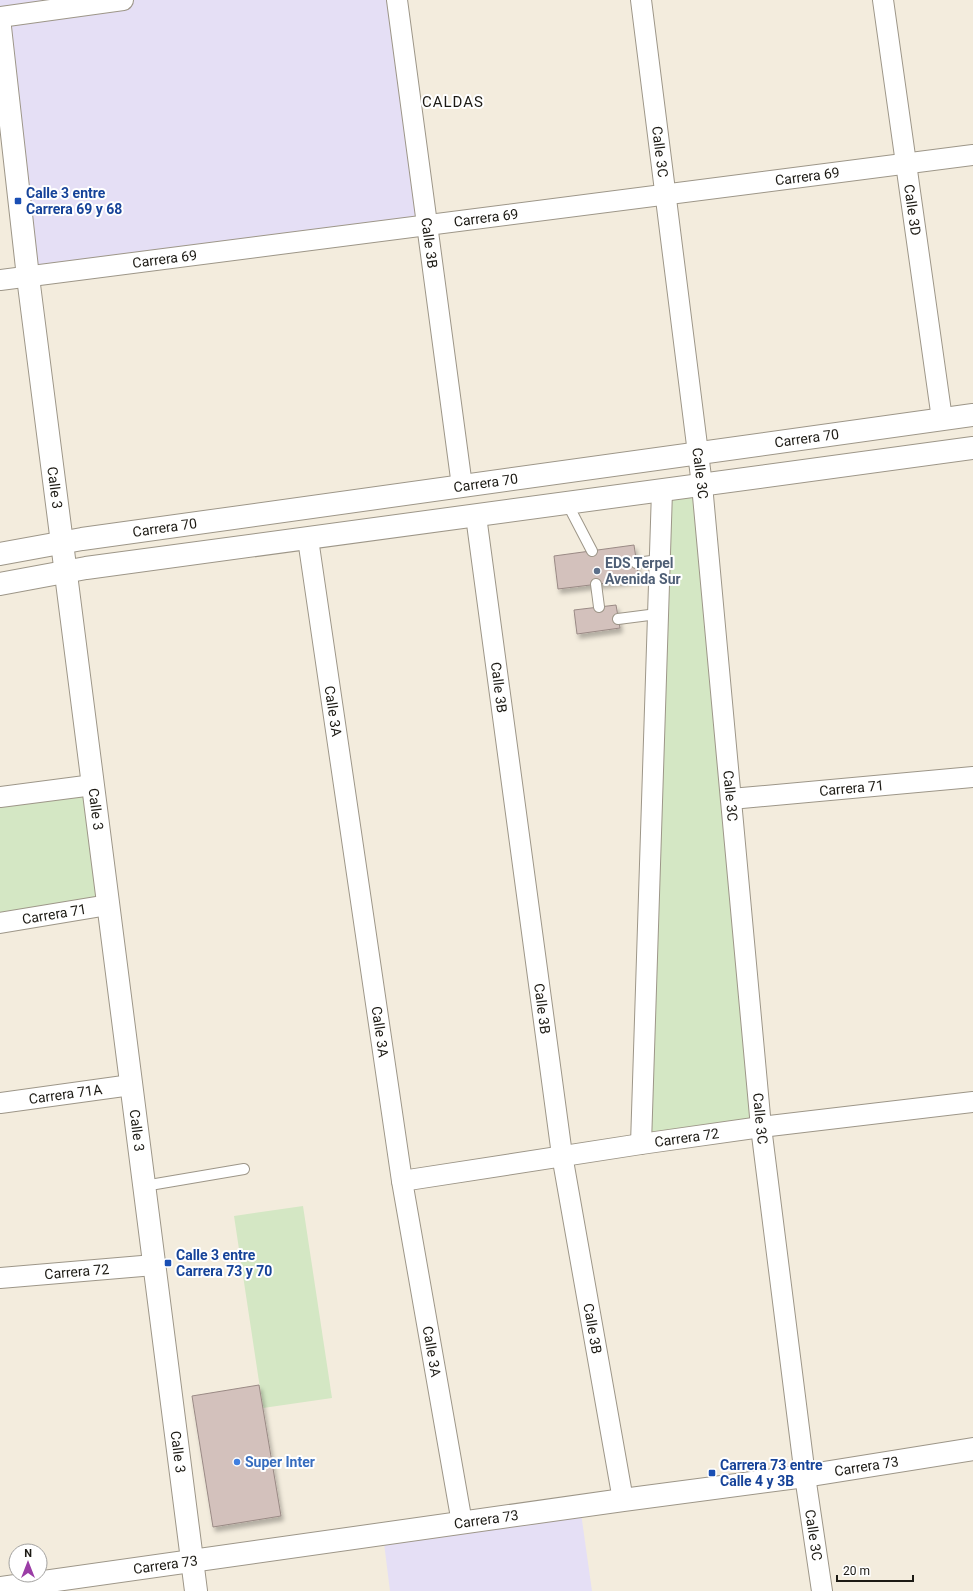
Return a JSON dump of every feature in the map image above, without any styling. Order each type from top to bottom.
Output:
[{"type":"street","points":[[0,16],[123,0]]},
{"type":"street","name":"Calle 3B","points":[[397,0],[462,486]]},
{"type":"street","name":"Calle 3C","points":[[641,0],[702,485],[761,1127],[805,1476],[822,1591]]},
{"type":"street","name":"Calle 3D","points":[[883,0],[942,419]]},
{"type":"street","name":"Calle 3","points":[[0,27],[28,277],[196,1591]]},
{"type":"street","name":"Carrera 69","points":[[0,280],[973,155]]},
{"type":"street","name":"Carrera 70","points":[[0,554],[62,542],[973,415]]},
{"type":"street","points":[[0,584],[47,576],[65,571],[973,448]]},
{"type":"street","points":[[641,1144],[662,491]]},
{"type":"street","name":"Calle 3B","points":[[476,516],[562,1155],[623,1500]]},
{"type":"street","name":"Calle 3A","points":[[308,538],[402,1181],[462,1523]]},
{"type":"street","name":"Carrera 71","points":[[731,799],[973,777]]},
{"type":"street","points":[[0,798],[93,785]]},
{"type":"street","name":"Carrera 71","points":[[0,924],[108,905]]},
{"type":"street","name":"Carrera 71A","points":[[0,1103],[131,1085]]},
{"type":"street","name":"Carrera 72","points":[[402,1181],[562,1155],[761,1127],[973,1102]]},
{"type":"street","name":"Carrera 72","points":[[0,1278],[154,1264]]},
{"type":"street","name":"Carrera 73","points":[[0,1588],[623,1500],[805,1476],[973,1449]]},
{"type":"lane","points":[[567,503],[592,551]]},
{"type":"lane","points":[[636,562],[659,560]]},
{"type":"lane","points":[[596,584],[599,607]]},
{"type":"lane","points":[[618,618],[657,614]]},
{"type":"lane","points":[[144,1186],[244,1169]]},
{"type":"shaded area","points":[[0,0],[397,0],[426,225],[28,277],[0,27]]},
{"type":"shaded area","points":[[580,1506],[592,1591],[390,1591],[383,1535]]},
{"type":"green space","points":[[702,485],[761,1127],[641,1144],[662,491]]},
{"type":"green space","points":[[93,785],[108,905],[0,923],[0,797]]},
{"type":"green space","points":[[303,1206],[332,1398],[263,1408],[234,1216]]},
{"type":"building","name":"EDS Terpel Avenida Sur","points":[[634,545],[639,579],[558,589],[554,556]]},
{"type":"building","points":[[616,605],[620,628],[577,634],[574,610]]},
{"type":"building","name":"Super Inter","points":[[259,1385],[281,1516],[213,1527],[192,1396]]},
{"type":"place","name":"Calle 3 entre Carrera 69 y 68","points":[[18,201]]},
{"type":"place","name":"EDS Terpel Avenida Sur","points":[[597,571]]},
{"type":"place","name":"Calle 3 entre Carrera 73 y 70","points":[[168,1263]]},
{"type":"place","name":"Super Inter","points":[[237,1462]]},
{"type":"place","name":"Carrera 73 entre Calle 4 y 3B","points":[[712,1473]]},
{"type":"district","name":"CALDAS","points":[[453,102]]}]
